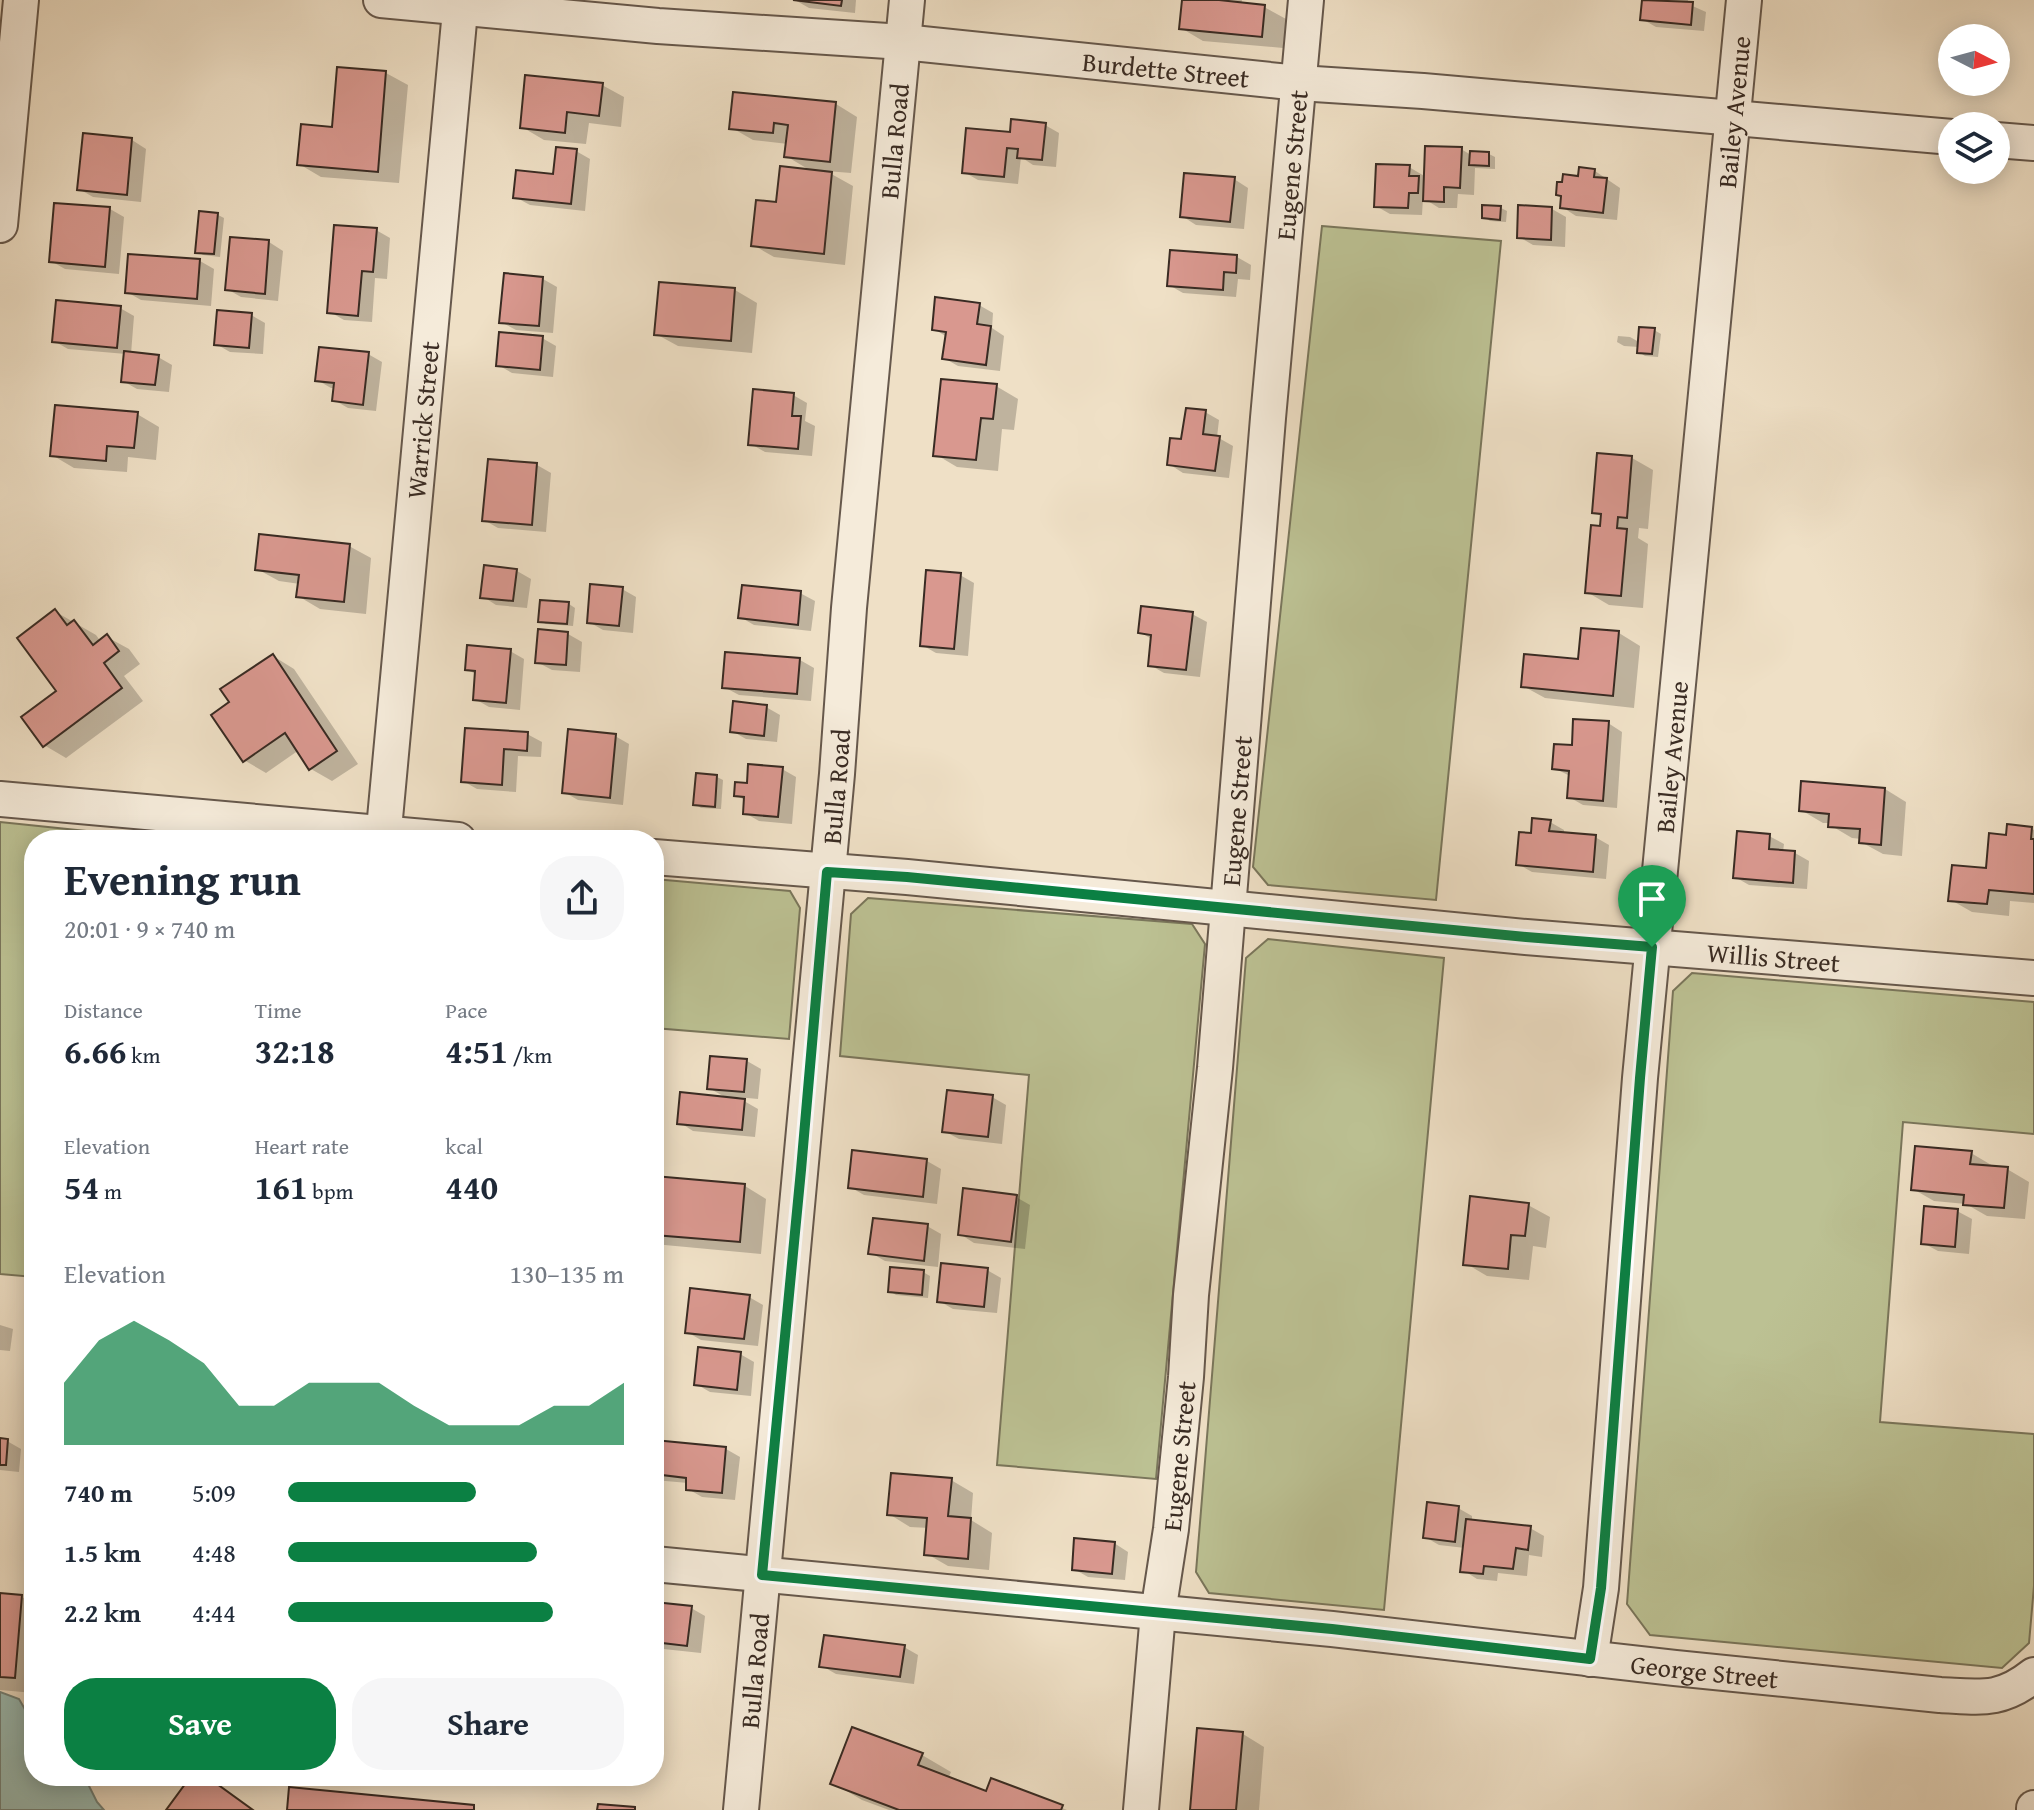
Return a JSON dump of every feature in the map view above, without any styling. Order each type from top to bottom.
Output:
[{"type":"street","points":[[0,225],[21,0]]},
{"type":"street","name":"Burdette Street","points":[[381,0],[460,4],[673,27],[903,42],[1299,83],[1938,136]]},
{"type":"street","name":"Bulla Road","points":[[741,1810],[907,0]]},
{"type":"street","name":"Eugene Street","points":[[1141,1810],[1158,1613],[1171,1529],[1215,1068],[1306,0]]},
{"type":"street","name":"Bailey Avenue","points":[[1590,1659],[1601,1588],[1640,1078],[1744,0]]},
{"type":"street","name":"Warrick Street","points":[[384,830],[460,4]]},
{"type":"street","points":[[2010,141],[2034,143]]},
{"type":"street","points":[[0,799],[312,830]]},
{"type":"street","name":"Willis Street","points":[[664,858],[907,877],[1526,937],[2034,978]]},
{"type":"street","name":"George Street","points":[[664,1565],[1332,1629],[1940,1695],[1983,1697],[2002,1694],[2018,1688],[2034,1676]]},
{"type":"green space","points":[[1322,226],[1501,241],[1436,900],[1268,885],[1253,867]]},
{"type":"green space","points":[[0,822],[76,830],[24,830],[24,1276],[0,1274]]},
{"type":"green space","points":[[664,880],[790,891],[800,908],[789,1039],[664,1029]]},
{"type":"green space","points":[[868,898],[1192,924],[1205,944],[1156,1479],[997,1465],[1029,1075],[840,1056],[851,914]]},
{"type":"green space","points":[[1268,939],[1444,958],[1384,1610],[1209,1593],[1196,1572],[1246,958]]},
{"type":"green space","points":[[1692,973],[2034,1002],[2034,1134],[1903,1122],[1880,1422],[2034,1434],[2034,1586],[2029,1643],[2002,1668],[1650,1635],[1627,1604],[1673,991]]},
{"type":"water","points":[[0,1692],[19,1699],[24,1708],[24,1786],[89,1786],[104,1810],[0,1810]]},
{"type":"building","points":[[793,0],[842,0],[841,6]]},
{"type":"building","points":[[1182,0],[1265,5],[1262,37],[1179,29]]},
{"type":"building","points":[[1642,0],[1693,2],[1691,25],[1640,20]]},
{"type":"building","points":[[337,67],[386,71],[378,172],[297,165],[301,124],[332,127]]},
{"type":"building","points":[[525,75],[603,83],[599,116],[567,112],[565,133],[520,128]]},
{"type":"building","points":[[733,92],[836,102],[830,162],[784,157],[788,125],[774,123],[773,133],[729,129]]},
{"type":"building","points":[[1011,119],[1046,123],[1042,160],[1017,158],[1018,149],[1007,148],[1004,177],[962,173],[966,128],[1010,132]]},
{"type":"building","points":[[83,133],[132,138],[127,195],[77,190]]},
{"type":"building","points":[[1425,146],[1462,147],[1460,188],[1444,187],[1444,202],[1423,201]]},
{"type":"building","points":[[556,147],[577,149],[571,204],[513,198],[516,170],[553,174]]},
{"type":"building","points":[[1470,151],[1489,152],[1489,166],[1469,165]]},
{"type":"building","points":[[1376,164],[1410,165],[1409,176],[1419,176],[1418,193],[1409,193],[1408,208],[1374,207]]},
{"type":"building","points":[[780,166],[832,172],[824,254],[751,246],[756,200],[776,202]]},
{"type":"building","points":[[1579,167],[1595,169],[1594,177],[1607,178],[1603,213],[1560,208],[1561,196],[1556,195],[1557,182],[1562,182],[1563,174],[1578,176]]},
{"type":"building","points":[[1184,173],[1235,177],[1230,222],[1180,217]]},
{"type":"building","points":[[54,203],[110,207],[105,267],[49,262]]},
{"type":"building","points":[[1482,205],[1501,206],[1500,220],[1482,218]]},
{"type":"building","points":[[1518,205],[1552,207],[1551,240],[1517,238]]},
{"type":"building","points":[[199,211],[218,213],[214,254],[195,253]]},
{"type":"building","points":[[334,225],[377,228],[373,272],[362,271],[358,316],[327,313]]},
{"type":"building","points":[[230,237],[269,240],[265,294],[225,290]]},
{"type":"building","points":[[1170,250],[1237,255],[1236,273],[1224,272],[1223,290],[1167,286]]},
{"type":"building","points":[[128,254],[200,259],[197,299],[125,293]]},
{"type":"building","points":[[504,273],[543,277],[539,326],[499,323]]},
{"type":"building","points":[[659,282],[735,288],[731,341],[654,335]]},
{"type":"building","points":[[935,297],[980,303],[977,324],[991,326],[986,365],[942,359],[946,332],[932,330]]},
{"type":"building","points":[[56,300],[121,306],[117,348],[52,342]]},
{"type":"building","points":[[217,310],[252,313],[249,348],[214,345]]},
{"type":"building","points":[[1639,327],[1655,328],[1652,354],[1637,353]]},
{"type":"building","points":[[499,332],[543,336],[540,370],[496,366]]},
{"type":"building","points":[[319,347],[369,352],[363,405],[332,401],[334,383],[315,381]]},
{"type":"building","points":[[124,351],[159,355],[155,385],[121,382]]},
{"type":"building","points":[[941,379],[997,384],[993,419],[981,418],[976,460],[933,456]]},
{"type":"building","points":[[753,389],[794,393],[792,416],[801,416],[798,449],[748,445]]},
{"type":"building","points":[[55,405],[138,412],[134,448],[107,446],[106,461],[50,456]]},
{"type":"building","points":[[1186,408],[1206,410],[1203,434],[1220,436],[1215,471],[1167,465],[1170,438],[1181,439]]},
{"type":"building","points":[[1597,453],[1632,456],[1627,518],[1618,517],[1617,528],[1627,529],[1621,596],[1585,593],[1591,525],[1600,526],[1601,514],[1592,513]]},
{"type":"building","points":[[488,459],[537,463],[532,525],[482,521]]},
{"type":"building","points":[[259,534],[350,544],[344,602],[296,597],[299,575],[255,570]]},
{"type":"building","points":[[484,565],[517,569],[513,601],[480,598]]},
{"type":"building","points":[[926,570],[961,573],[954,649],[920,646]]},
{"type":"building","points":[[590,584],[623,587],[619,626],[587,623]]},
{"type":"building","points":[[742,585],[801,591],[798,625],[738,618]]},
{"type":"building","points":[[540,600],[569,602],[567,624],[538,622]]},
{"type":"building","points":[[1141,606],[1193,612],[1186,670],[1148,666],[1151,635],[1138,633]]},
{"type":"building","points":[[55,609],[67,625],[74,620],[93,645],[107,634],[119,651],[104,663],[122,688],[43,747],[21,717],[56,691],[17,638]]},
{"type":"building","points":[[1581,628],[1619,631],[1613,696],[1521,687],[1524,654],[1578,659]]},
{"type":"building","points":[[538,629],[568,632],[566,665],[535,663]]},
{"type":"building","points":[[467,645],[511,649],[506,703],[473,700],[475,671],[465,670]]},
{"type":"building","points":[[725,652],[800,658],[797,694],[722,688]]},
{"type":"building","points":[[273,654],[337,751],[309,770],[285,733],[243,762],[211,715],[229,702],[220,689]]},
{"type":"building","points":[[733,701],[767,705],[764,736],[730,732]]},
{"type":"building","points":[[1573,719],[1609,721],[1603,801],[1567,798],[1569,771],[1552,769],[1554,744],[1572,745]]},
{"type":"building","points":[[465,728],[528,732],[527,751],[504,749],[502,785],[461,782]]},
{"type":"building","points":[[568,729],[616,734],[610,798],[562,793]]},
{"type":"building","points":[[748,764],[783,767],[778,817],[743,814],[744,797],[734,796],[735,782],[747,783]]},
{"type":"building","points":[[696,773],[717,775],[715,807],[693,805]]},
{"type":"building","points":[[1801,781],[1885,788],[1881,845],[1859,843],[1860,829],[1828,827],[1829,814],[1799,811]]},
{"type":"building","points":[[1532,818],[1551,820],[1549,831],[1596,835],[1593,872],[1516,865],[1519,832],[1531,833]]},
{"type":"building","points":[[2007,824],[2032,827],[2034,894],[1989,890],[1987,904],[1948,901],[1952,865],[1986,868],[1989,833],[2006,835]]},
{"type":"building","points":[[1737,831],[1770,834],[1769,849],[1795,851],[1793,883],[1733,878]]},
{"type":"building","points":[[710,1056],[747,1059],[744,1092],[707,1089]]},
{"type":"building","points":[[947,1090],[993,1095],[988,1137],[942,1132]]},
{"type":"building","points":[[680,1092],[745,1099],[742,1130],[677,1124]]},
{"type":"building","points":[[1915,1146],[1972,1151],[1970,1164],[2008,1167],[2004,1208],[1963,1205],[1964,1195],[1911,1190]]},
{"type":"building","points":[[852,1150],[927,1159],[923,1197],[848,1188]]},
{"type":"building","points":[[664,1177],[745,1184],[740,1242],[664,1236]]},
{"type":"building","points":[[963,1188],[1017,1195],[1011,1242],[958,1235]]},
{"type":"building","points":[[1470,1196],[1529,1203],[1525,1236],[1511,1235],[1508,1269],[1463,1265]]},
{"type":"building","points":[[1924,1206],[1958,1209],[1955,1247],[1921,1244]]},
{"type":"building","points":[[873,1218],[928,1224],[924,1261],[868,1254]]},
{"type":"building","points":[[941,1263],[988,1268],[984,1307],[937,1302]]},
{"type":"building","points":[[890,1267],[924,1270],[922,1295],[888,1292]]},
{"type":"building","points":[[690,1288],[750,1295],[744,1339],[685,1333]]},
{"type":"building","points":[[698,1347],[741,1352],[737,1390],[694,1385]]},
{"type":"building","points":[[0,1438],[8,1439],[6,1465],[0,1465]]},
{"type":"building","points":[[664,1441],[726,1447],[722,1493],[686,1490],[686,1478],[664,1475]]},
{"type":"building","points":[[891,1473],[952,1478],[948,1516],[971,1518],[968,1559],[924,1555],[927,1518],[887,1515]]},
{"type":"building","points":[[1427,1502],[1459,1506],[1455,1542],[1423,1538]]},
{"type":"building","points":[[1466,1519],[1531,1526],[1528,1550],[1516,1548],[1513,1569],[1484,1566],[1483,1574],[1460,1572]]},
{"type":"building","points":[[1074,1538],[1115,1542],[1112,1574],[1072,1570]]},
{"type":"building","points":[[0,1593],[22,1595],[15,1678],[0,1677]]},
{"type":"building","points":[[664,1603],[692,1606],[687,1646],[664,1643]]},
{"type":"building","points":[[824,1635],[905,1645],[900,1677],[819,1667]]},
{"type":"building","points":[[852,1727],[923,1753],[918,1765],[986,1791],[991,1778],[1063,1805],[1061,1810],[899,1810],[830,1784]]},
{"type":"building","points":[[1197,1728],[1243,1732],[1236,1810],[1190,1810]]},
{"type":"building","points":[[184,1786],[220,1786],[253,1810],[166,1810]]},
{"type":"building","points":[[289,1787],[474,1805],[474,1810],[287,1810]]},
{"type":"building","points":[[598,1804],[635,1807],[635,1810],[597,1810]]},
{"type":"route","points":[[827,872],[1652,947],[1601,1588],[1590,1659],[1332,1629],[762,1575],[827,872]]}]
